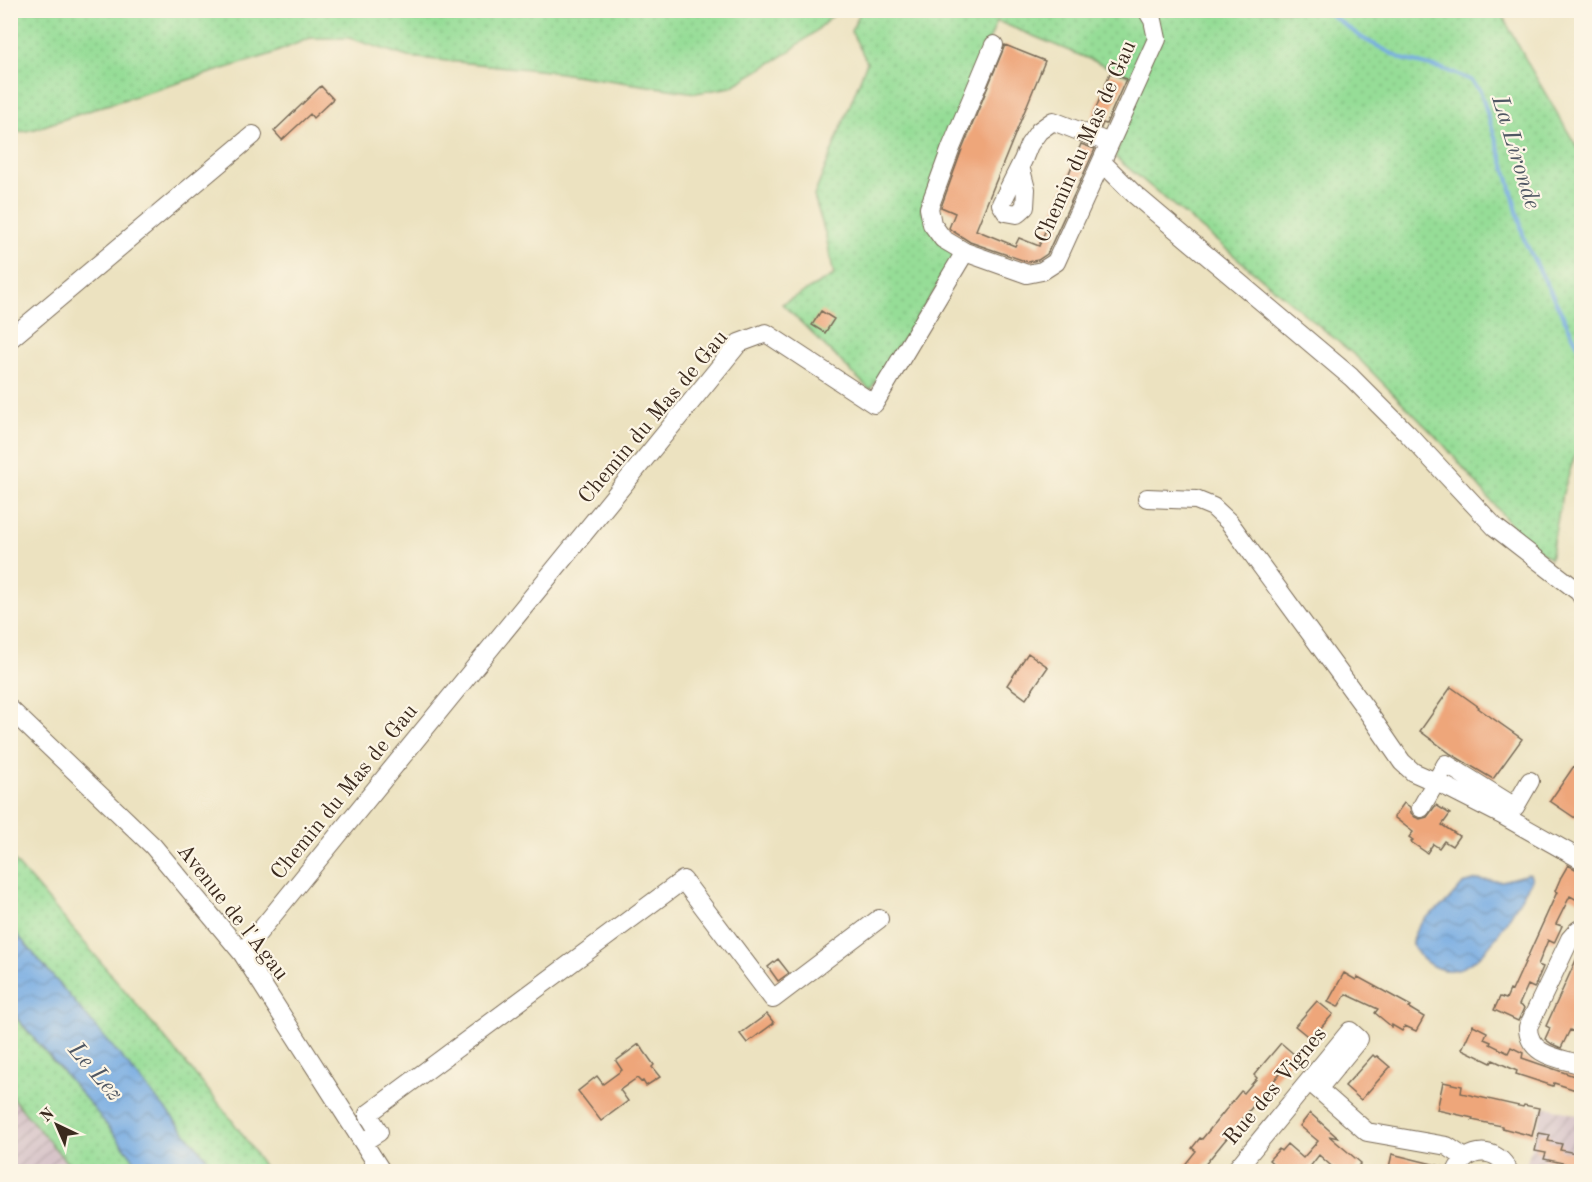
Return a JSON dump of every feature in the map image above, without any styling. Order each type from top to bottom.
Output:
[{"type":"street","name":"Chemin du Mas de Gau","points":[[242,953],[739,344],[766,333],[874,404],[965,252],[1027,274],[1042,271],[1056,262],[1157,39],[1153,20],[1147,10]]},
{"type":"street","points":[[965,252],[943,239],[932,224],[929,208],[994,45]]},
{"type":"street","points":[[1020,166],[1029,145],[1039,131],[1053,122],[1110,143]]},
{"type":"street","points":[[10,339],[253,135]]},
{"type":"street","points":[[1102,162],[1134,194],[1351,377],[1495,526],[1579,592],[1581,597]]},
{"type":"street","points":[[1147,498],[1196,500],[1213,507],[1229,522],[1402,762],[1413,772],[1502,815],[1581,860]]},
{"type":"street","name":"Avenue de l'Agau","points":[[10,709],[153,846],[242,953],[382,1172]]},
{"type":"street","points":[[1420,808],[1446,764],[1515,807],[1530,781]]},
{"type":"street","points":[[363,1142],[379,1132],[368,1114],[683,880],[773,999],[879,919]]},
{"type":"street","points":[[1581,930],[1578,930],[1570,939],[1528,1027],[1528,1036],[1532,1045],[1542,1052],[1581,1065]]},
{"type":"street","name":"Rue des Vignes","points":[[1234,1172],[1313,1085],[1367,1132],[1446,1146],[1460,1165]]},
{"type":"street","points":[[1460,1165],[1473,1154],[1482,1152],[1500,1158],[1509,1172]]},
{"type":"shaded area","points":[[11,1096],[74,1171],[11,1171]]},
{"type":"shaded area","points":[[1544,1106],[1581,1116],[1581,1171],[1524,1172]]},
{"type":"green space","points":[[11,10],[838,11],[786,54],[731,87],[696,93],[547,71],[408,57],[349,38],[310,38],[269,55],[35,129],[11,134]]},
{"type":"green space","points":[[861,11],[1137,11],[1146,22],[1149,38],[1135,78],[997,21],[921,210],[957,256],[870,390],[782,304],[834,275],[826,236],[814,196],[867,62],[851,31]]},
{"type":"green space","points":[[1147,11],[1500,11],[1581,154],[1581,436],[1562,496],[1550,559],[1513,527],[1444,445],[1358,358],[1115,157],[1157,39]]},
{"type":"green space","points":[[10,856],[205,1086],[231,1119],[266,1171],[217,1171],[11,927]]},
{"type":"green space","points":[[10,1011],[92,1106],[143,1171],[74,1171],[11,1096]]},
{"type":"water","points":[[1528,874],[1532,880],[1505,924],[1481,955],[1467,965],[1453,970],[1437,968],[1425,961],[1419,954],[1412,942],[1414,934],[1424,919],[1447,902],[1463,884],[1477,880],[1502,881]]},
{"type":"water","name":"Le Lez","points":[[11,927],[217,1171],[143,1171],[92,1106],[11,1011]]},
{"type":"building","points":[[1005,45],[1045,61],[976,230],[1015,246],[1019,238],[1039,246],[1081,144],[1095,149],[1047,254],[1038,260],[1028,262],[970,242],[951,230],[949,228],[955,213],[941,207]]},
{"type":"building","points":[[1110,73],[1126,79],[1106,124],[1103,123],[1101,128],[1090,123]]},
{"type":"building","points":[[321,86],[333,99],[313,118],[310,114],[282,140],[274,131]]},
{"type":"building","points":[[821,311],[834,319],[825,333],[812,325]]},
{"type":"building","points":[[1028,653],[1048,667],[1026,699],[1007,685]]},
{"type":"building","points":[[1451,687],[1522,739],[1493,779],[1451,754],[1420,731]]},
{"type":"building","points":[[1574,766],[1581,771],[1581,809],[1575,818],[1550,801]]},
{"type":"building","points":[[1404,803],[1410,807],[1415,817],[1420,819],[1427,817],[1436,805],[1450,814],[1442,825],[1459,836],[1452,846],[1444,841],[1439,848],[1433,844],[1427,853],[1411,842],[1413,840],[1409,837],[1413,832],[1394,817]]},
{"type":"building","points":[[1568,865],[1581,872],[1581,902],[1570,896],[1556,924],[1562,926],[1554,943],[1548,940],[1538,965],[1543,967],[1534,988],[1528,985],[1519,1005],[1524,1008],[1518,1021],[1494,1010],[1500,997],[1506,999],[1510,990],[1512,991]]},
{"type":"building","points":[[1581,949],[1581,1035],[1570,1030],[1561,1048],[1545,1039],[1550,1028],[1546,1026]]},
{"type":"building","points":[[778,959],[789,973],[778,981],[768,967]]},
{"type":"building","points":[[1344,973],[1356,980],[1358,977],[1411,1006],[1409,1008],[1424,1017],[1416,1031],[1405,1026],[1402,1031],[1392,1025],[1392,1027],[1375,1013],[1378,1009],[1346,994],[1338,1007],[1328,1002]]},
{"type":"building","points":[[1317,1001],[1333,1014],[1311,1039],[1295,1026]]},
{"type":"building","points":[[767,1014],[774,1023],[747,1043],[740,1034]]},
{"type":"building","points":[[1473,1025],[1487,1032],[1484,1039],[1491,1042],[1490,1044],[1508,1053],[1511,1047],[1523,1053],[1522,1058],[1580,1078],[1576,1090],[1554,1083],[1553,1086],[1516,1074],[1517,1071],[1493,1060],[1491,1063],[1462,1049]]},
{"type":"building","points":[[1281,1043],[1295,1055],[1199,1172],[1179,1172],[1196,1151],[1192,1148],[1241,1091],[1244,1093],[1257,1078],[1254,1075]]},
{"type":"building","points":[[639,1044],[660,1077],[646,1086],[637,1078],[620,1090],[628,1101],[601,1121],[578,1091],[597,1076],[603,1084],[622,1070],[616,1061]]},
{"type":"building","points":[[1373,1055],[1390,1067],[1361,1100],[1345,1086]]},
{"type":"building","points":[[1443,1082],[1462,1086],[1461,1093],[1523,1107],[1524,1105],[1539,1108],[1532,1136],[1437,1110]]},
{"type":"building","points":[[1310,1113],[1338,1138],[1329,1136],[1361,1163],[1353,1172],[1338,1172],[1319,1155],[1306,1172],[1282,1172],[1269,1160],[1287,1144],[1303,1158],[1318,1141],[1300,1126]]},
{"type":"building","points":[[1539,1133],[1550,1135],[1548,1141],[1562,1144],[1560,1150],[1581,1154],[1581,1167],[1544,1159],[1546,1153],[1535,1151]]},
{"type":"building","points":[[1392,1154],[1445,1167],[1444,1172],[1388,1172]]},
{"type":"waterway","name":"La Lironde","points":[[1324,10],[1364,39],[1402,59],[1443,69],[1471,80],[1480,91],[1508,177],[1525,242],[1582,353]]}]
